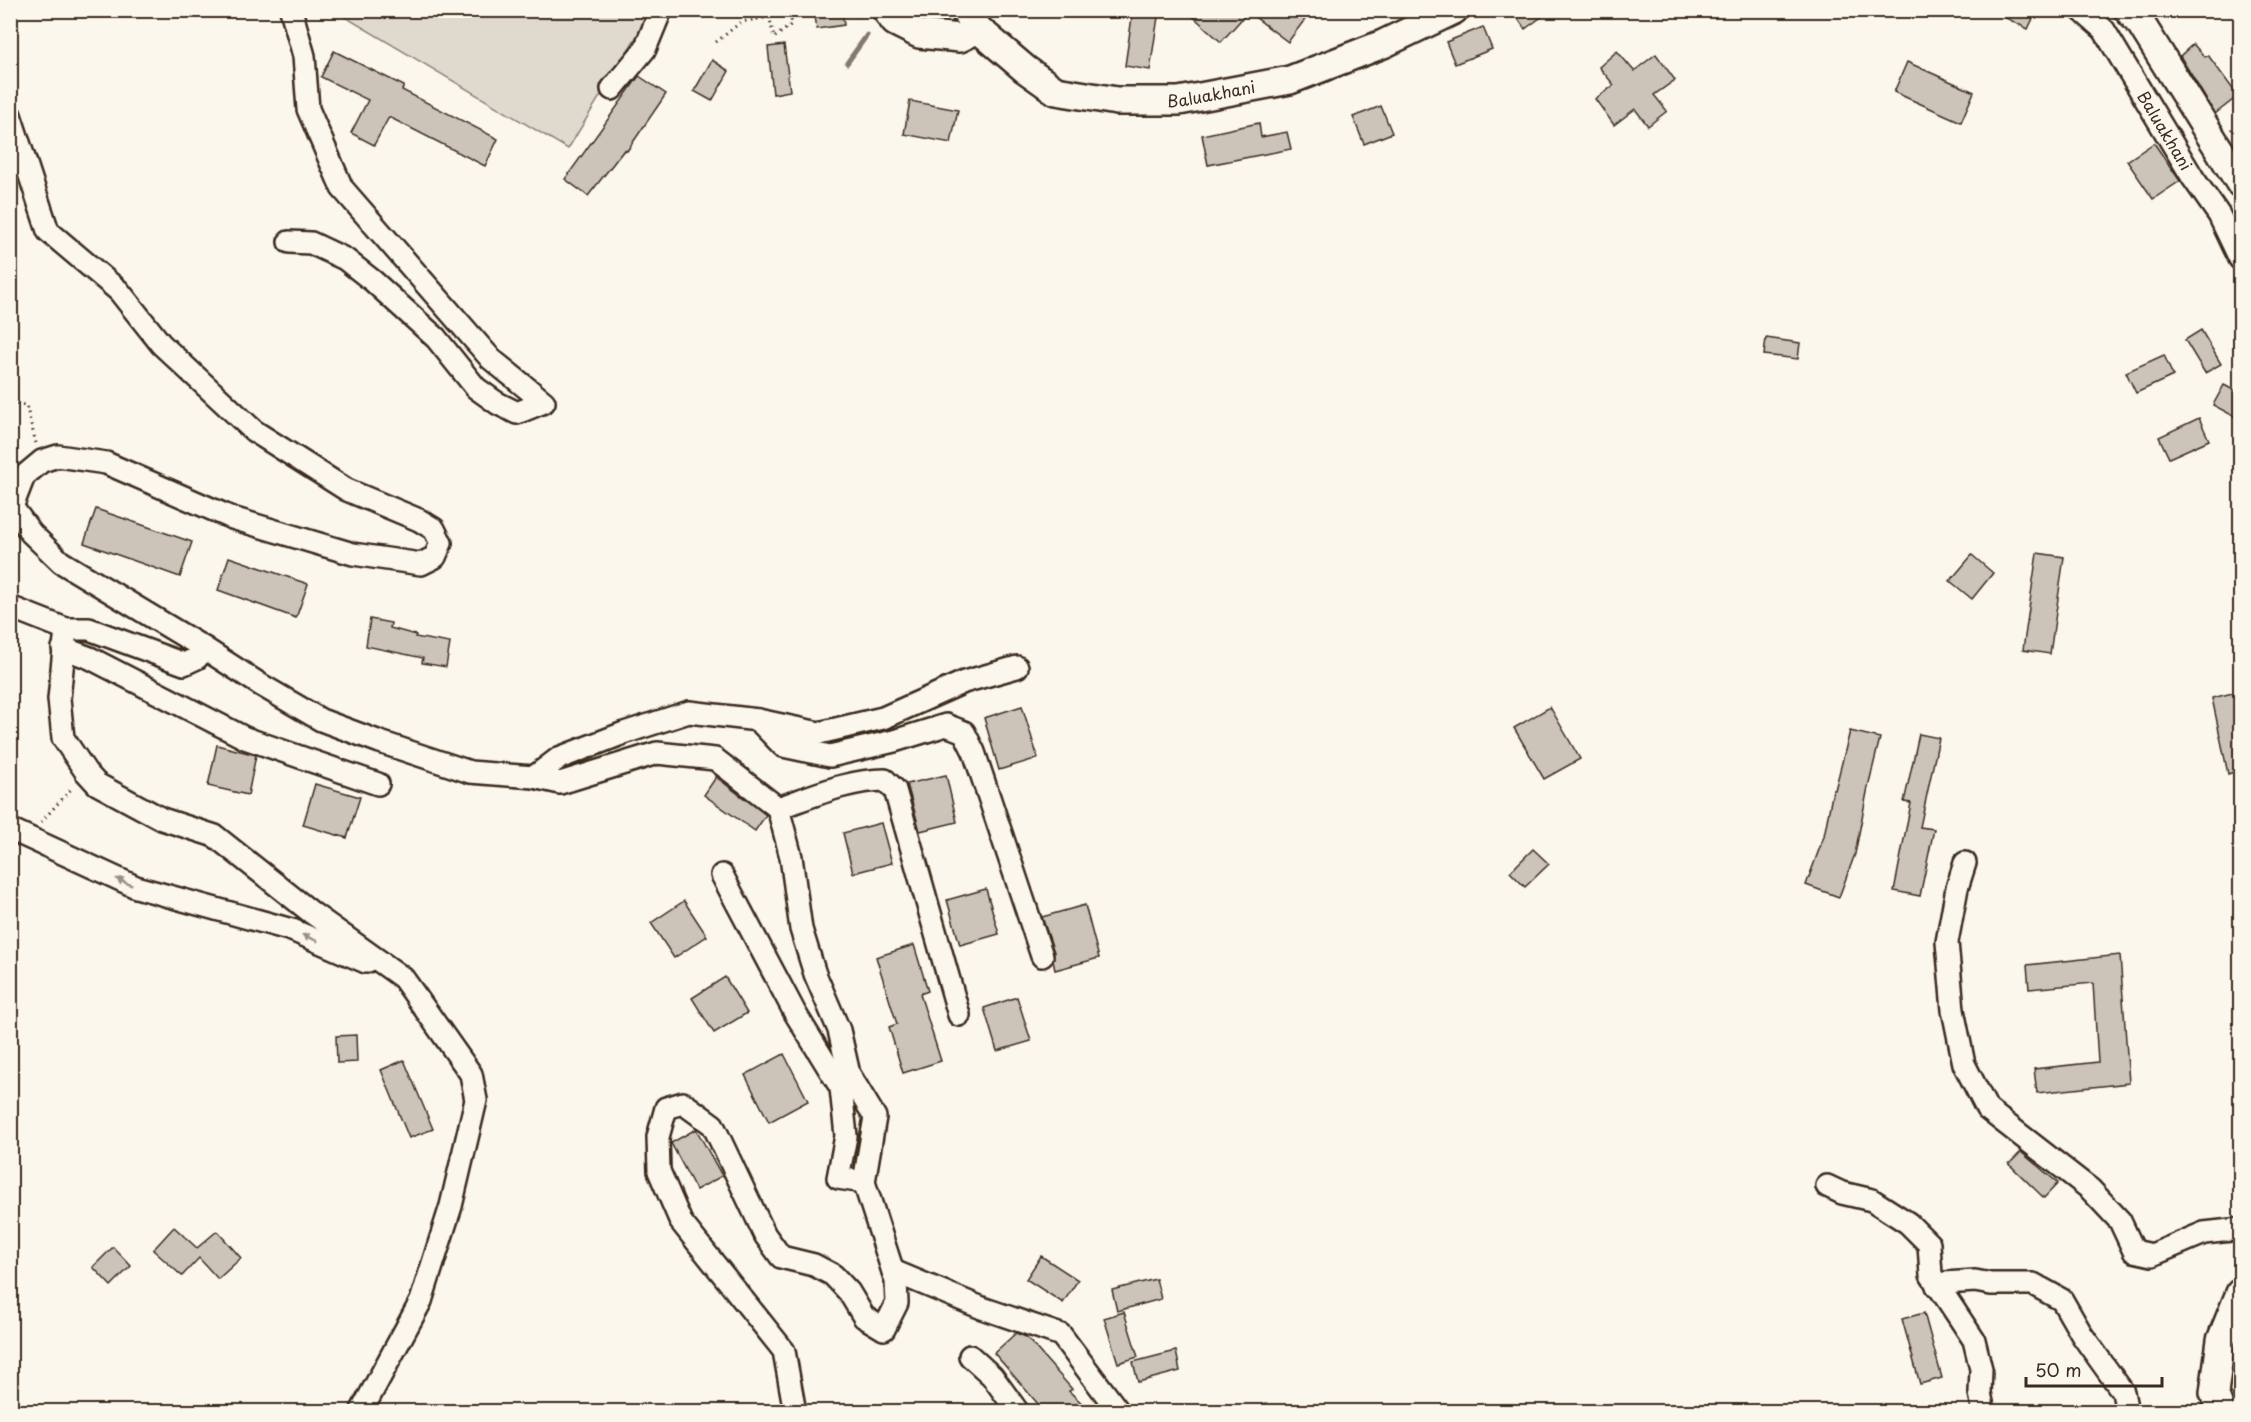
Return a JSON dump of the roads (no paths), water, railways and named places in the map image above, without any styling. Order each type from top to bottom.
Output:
[{"type":"main road","points":[[886,10],[895,22],[919,34],[960,38],[971,20]]},
{"type":"main road","name":"Baluakhani","points":[[971,20],[1025,69],[1056,91],[1117,101],[1179,101],[1290,80],[1383,44],[1429,18],[1454,10]]},
{"type":"main road","points":[[2128,10],[2141,24],[2241,183]]},
{"type":"main road","points":[[2222,1412],[2214,1393],[2221,1340],[2241,1293]]},
{"type":"street","points":[[289,242],[310,243],[345,259],[373,280],[436,338],[476,388],[497,403],[517,413],[544,402],[491,359],[342,188],[308,110],[304,56],[291,10]]},
{"type":"street","points":[[612,89],[645,49],[661,10]]},
{"type":"street","name":"Baluakhani","points":[[2081,10],[2104,30],[2193,178],[2219,214],[2241,260]]},
{"type":"street","points":[[10,115],[48,231],[119,291],[161,344],[254,431],[347,490],[420,520],[435,529],[441,543],[435,557],[421,564],[353,554],[232,518],[106,463],[58,456],[42,462],[24,476],[12,507],[31,533],[61,562],[321,720],[380,742],[470,772],[534,777],[560,783],[657,753],[714,759],[778,807],[790,857],[801,929],[815,974],[839,1030],[849,1074],[875,1117],[864,1182],[896,1281],[897,1303],[884,1329],[864,1317],[849,1292],[833,1275],[814,1265],[781,1257],[765,1235],[713,1125],[683,1103],[666,1108],[658,1137],[659,1170],[681,1222],[784,1351],[795,1412]]},
{"type":"street","points":[[12,611],[64,638],[90,658],[245,738],[378,784]]},
{"type":"street","points":[[64,638],[89,629],[184,664],[197,658],[204,648]]},
{"type":"street","points":[[64,638],[59,699],[63,738],[97,784],[162,819],[215,836],[312,913],[403,978],[471,1074],[476,1100],[451,1206],[421,1300],[361,1412]]},
{"type":"street","points":[[534,777],[559,758],[624,733],[689,712],[758,720],[819,734],[883,718],[964,682],[1017,667]]},
{"type":"street","points":[[758,720],[783,746],[830,756],[894,741],[946,725],[964,732],[974,752],[1042,956]]},
{"type":"street","points":[[778,807],[850,783],[868,780],[885,780],[895,790],[959,1015]]},
{"type":"street","points":[[19,833],[136,887],[292,930],[403,978]]},
{"type":"street","points":[[1965,863],[1957,888],[1947,942],[1953,1010],[1964,1064],[1987,1109],[2090,1189],[2120,1221],[2134,1251],[2152,1255],[2204,1233],[2241,1229]]},
{"type":"street","points":[[722,875],[795,1013],[841,1088],[846,1136],[838,1178],[864,1182]]},
{"type":"street","points":[[1827,1186],[1872,1200],[1908,1223],[1929,1244],[1931,1275],[1974,1340],[1981,1369],[1980,1393],[1984,1412]]},
{"type":"street","points":[[892,1271],[982,1308],[1060,1335],[1119,1412]]},
{"type":"street","points":[[1937,1286],[1945,1283],[1975,1281],[1991,1284],[2033,1284],[2062,1300],[2082,1335],[2123,1392],[2127,1412]]},
{"type":"street","points":[[970,1356],[992,1376],[1018,1412]]},
{"type":"waterway","points":[[847,63],[867,35]]}]
